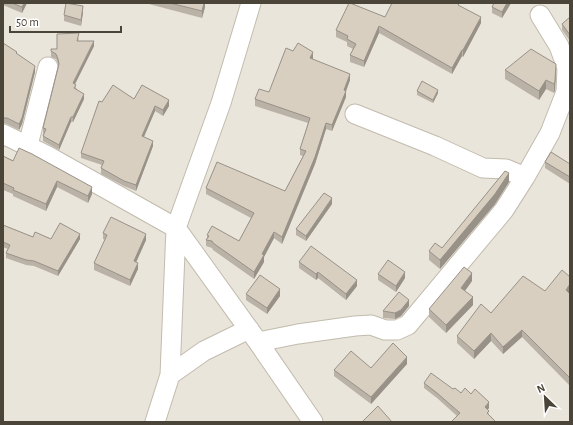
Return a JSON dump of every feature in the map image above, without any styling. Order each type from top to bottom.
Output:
[{"type":"street","points":[[155,422],[170,375],[176,228],[221,103],[251,3]]},
{"type":"street","points":[[170,375],[204,351],[253,335],[298,334],[371,325],[385,330],[397,330],[408,325],[504,210],[526,177],[550,133],[566,92],[567,68],[559,46],[540,15]]},
{"type":"street","points":[[28,145],[48,67]]},
{"type":"street","points":[[355,114],[435,146],[483,168],[506,169],[526,177]]},
{"type":"street","points":[[3,134],[28,145],[176,228],[313,422]]},
{"type":"shaded area","points":[[3,3],[570,3],[570,422],[3,422]]},
{"type":"building","points":[[12,3],[24,3],[22,7]]},
{"type":"building","points":[[66,3],[83,6],[81,20],[64,15]]},
{"type":"building","points":[[170,3],[204,3],[202,11]]},
{"type":"building","points":[[349,3],[385,17],[392,3],[459,3],[458,5],[481,17],[452,68],[379,26],[364,61],[350,55],[356,44],[347,39],[348,36],[336,30]]},
{"type":"building","points":[[494,3],[507,3],[502,12],[492,7]]},
{"type":"building","points":[[570,17],[570,35],[562,24]]},
{"type":"building","points":[[79,33],[77,41],[94,41],[73,83],[76,85],[74,88],[84,94],[73,117],[71,117],[59,145],[43,136],[46,129],[43,128],[59,64],[56,54],[51,51],[51,49],[57,49],[57,34]]},
{"type":"building","points":[[3,43],[35,66],[22,118],[19,124],[7,118],[3,118]]},
{"type":"building","points":[[298,43],[313,52],[310,58],[350,74],[344,90],[346,91],[332,125],[326,123],[315,157],[282,237],[274,232],[262,254],[264,255],[254,272],[212,241],[206,240],[212,226],[239,241],[254,213],[206,188],[217,162],[285,191],[306,151],[300,149],[310,118],[255,99],[259,89],[269,92],[286,48],[293,51]]},
{"type":"building","points":[[531,49],[556,64],[554,84],[546,80],[539,91],[505,70]]},
{"type":"building","points":[[422,81],[438,90],[433,100],[417,91]]},
{"type":"building","points":[[113,85],[134,99],[142,85],[169,100],[163,110],[155,106],[142,136],[153,141],[136,185],[124,181],[101,168],[104,161],[81,153],[99,101],[102,102]]},
{"type":"building","points":[[19,148],[92,187],[88,196],[57,181],[46,204],[13,190],[14,188],[3,183],[3,156],[13,161]]},
{"type":"building","points":[[551,152],[570,164],[570,177],[545,162]]},
{"type":"building","points":[[505,171],[509,173],[495,194],[440,260],[429,251],[435,243],[442,248]]},
{"type":"building","points":[[324,193],[332,198],[306,236],[296,229]]},
{"type":"building","points":[[111,217],[146,234],[134,261],[138,263],[130,280],[94,263],[107,235],[103,233]]},
{"type":"building","points":[[60,223],[80,234],[58,271],[34,261],[26,260],[6,253],[10,245],[3,242],[3,225],[33,237],[35,232],[51,239]]},
{"type":"building","points":[[311,246],[357,280],[346,294],[318,272],[316,274],[299,262]]},
{"type":"building","points":[[388,260],[405,272],[396,286],[378,274]]},
{"type":"building","points":[[464,267],[472,273],[461,288],[473,297],[446,325],[429,309]]},
{"type":"building","points":[[562,270],[570,277],[570,284],[566,290],[570,294],[570,378],[522,330],[503,347],[491,333],[474,351],[457,336],[481,304],[491,313],[523,276],[545,291]]},
{"type":"building","points":[[260,275],[280,289],[267,308],[246,294]]},
{"type":"building","points":[[399,292],[409,300],[401,310],[395,313],[383,311]]},
{"type":"building","points":[[393,343],[407,357],[371,397],[334,370],[351,351],[371,368]]},
{"type":"building","points":[[431,373],[461,393],[465,388],[471,394],[475,389],[489,402],[485,407],[489,411],[487,413],[496,422],[451,422],[460,413],[424,383]]},
{"type":"building","points":[[378,406],[392,422],[362,422]]}]
